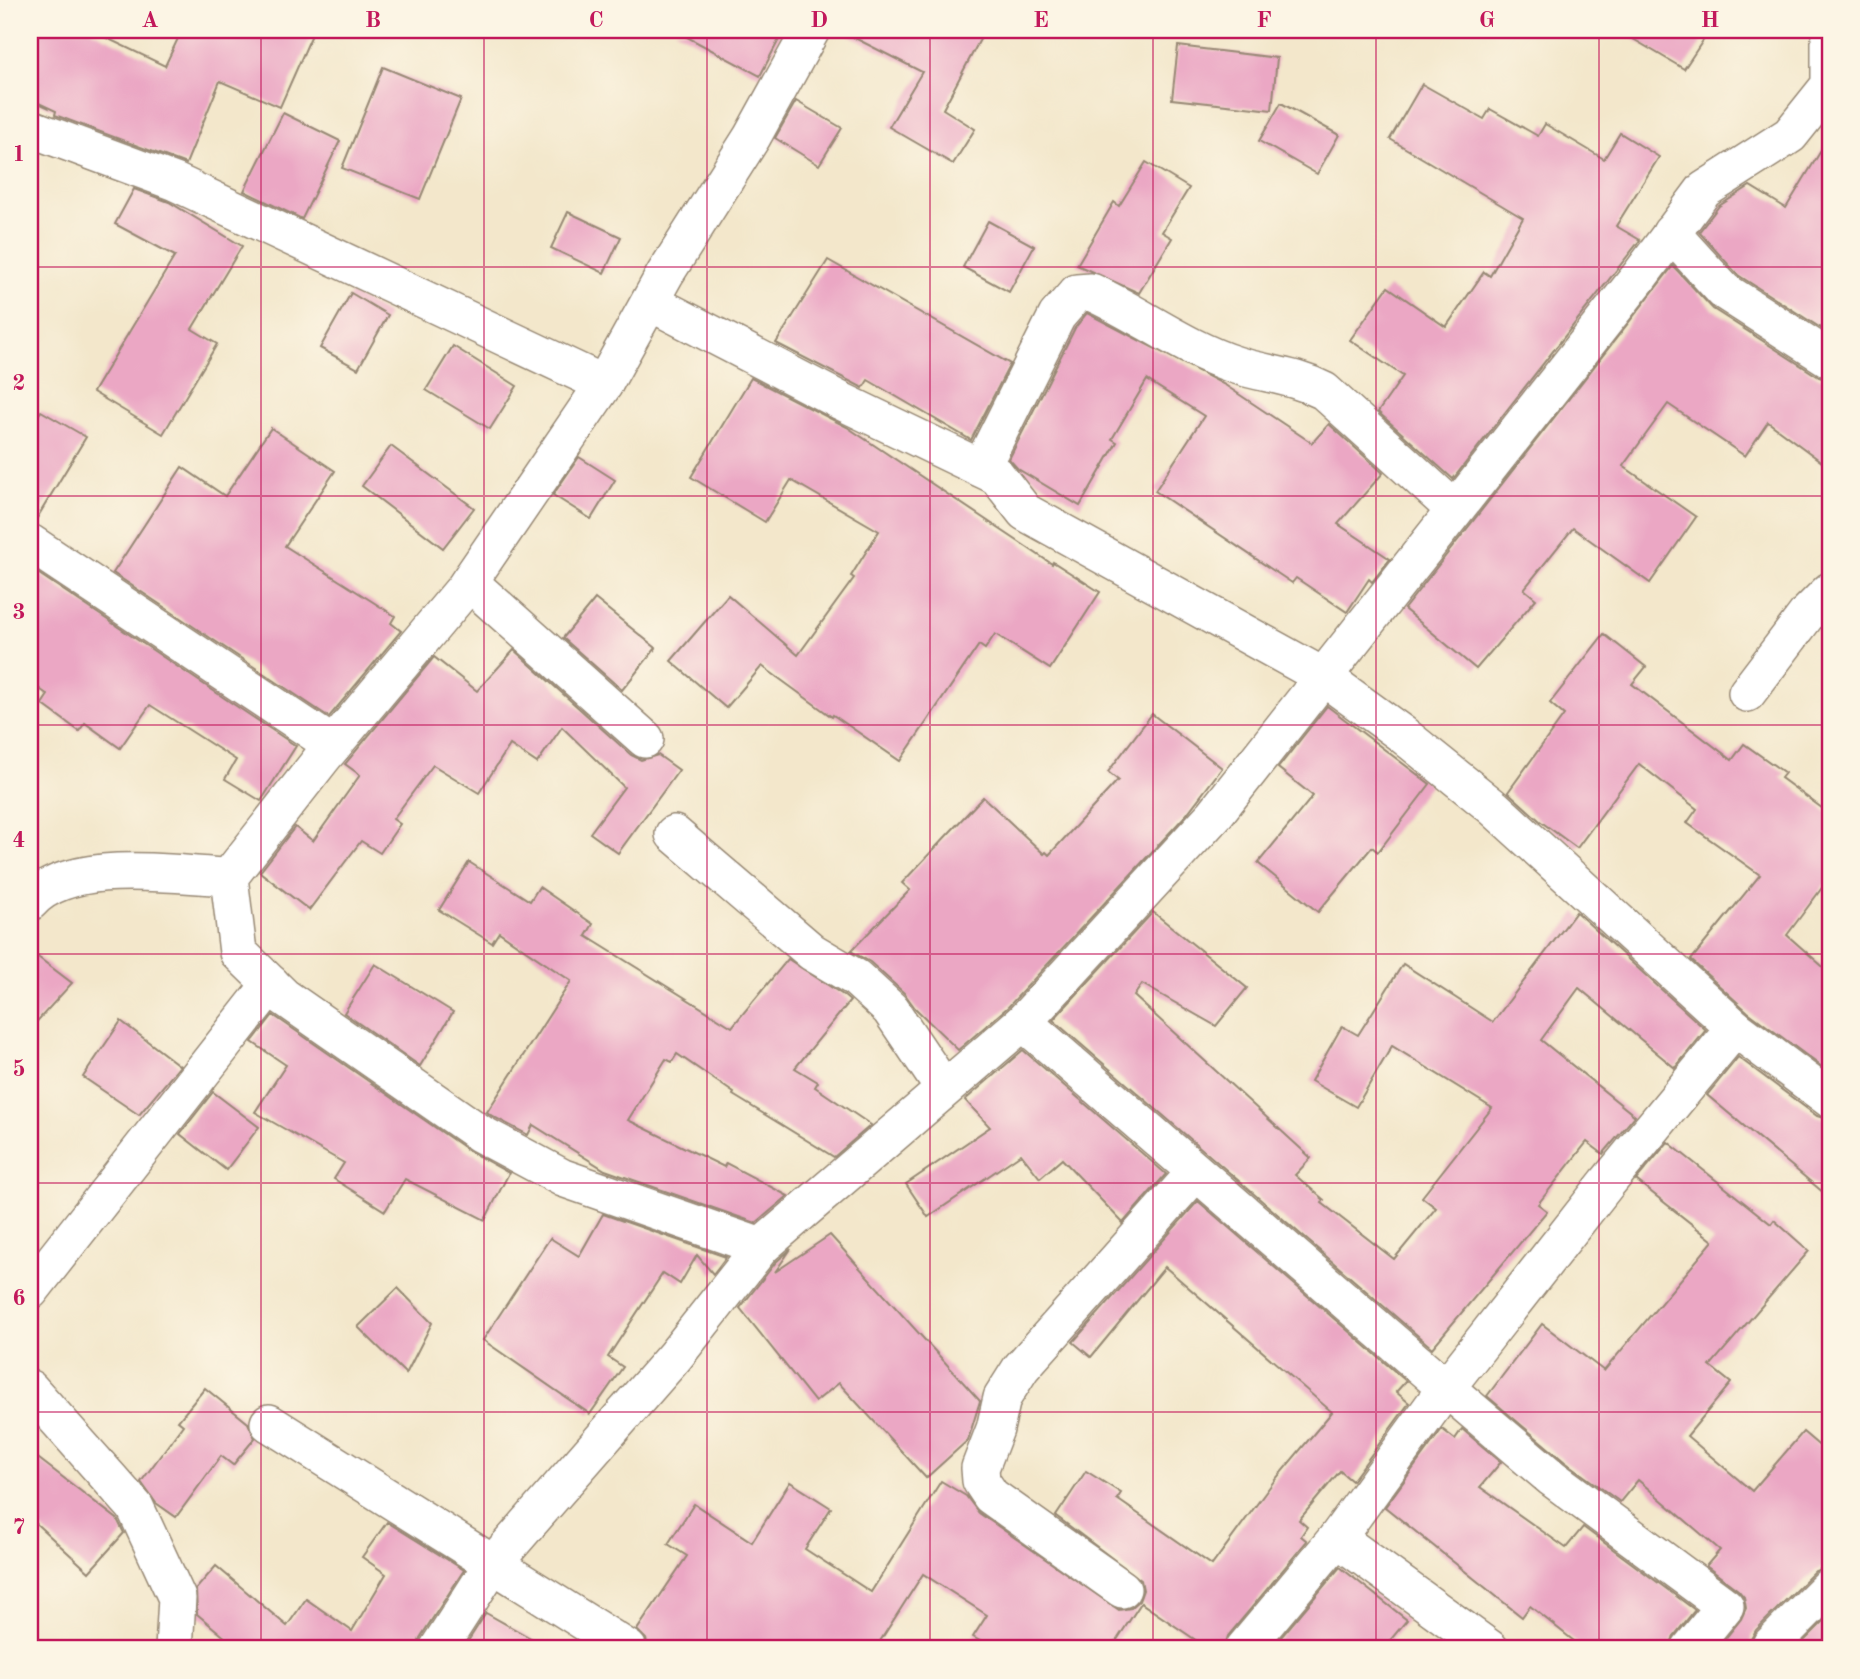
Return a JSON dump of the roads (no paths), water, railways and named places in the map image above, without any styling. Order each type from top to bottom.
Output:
[{"type":"street","points":[[761,1247],[562,1178],[481,1134],[284,997],[238,953],[229,877],[333,745],[469,582],[604,384],[650,302],[752,137],[811,30]]},
{"type":"street","points":[[438,1649],[492,1565],[675,1356],[761,1247],[1023,1021],[1215,814],[1703,190],[1790,135],[1830,85],[1830,30]]},
{"type":"street","points":[[30,128],[174,182],[604,384]]},
{"type":"street","points":[[1790,135],[1830,129]]},
{"type":"street","points":[[1671,233],[1724,291],[1830,359]]},
{"type":"street","points":[[981,468],[1057,316],[1077,293],[1091,292],[1237,366],[1293,377],[1324,391],[1454,509]]},
{"type":"street","points":[[650,302],[841,401],[997,476],[1026,512],[1322,676],[1402,734],[1494,808],[1735,1027],[1830,1099]]},
{"type":"street","points":[[30,543],[333,745]]},
{"type":"street","points":[[469,582],[645,739]]},
{"type":"street","points":[[1747,693],[1807,614],[1830,592]]},
{"type":"street","points":[[674,834],[812,952],[856,978],[890,1009],[944,1089]]},
{"type":"street","points":[[30,902],[52,883],[82,874],[229,877]]},
{"type":"street","points":[[30,1291],[271,984]]},
{"type":"street","points":[[1023,1021],[1195,1173],[1552,1478],[1725,1606],[1774,1647],[1830,1586]]},
{"type":"street","points":[[1244,1649],[1337,1538],[1446,1388],[1607,1183],[1735,1027]]},
{"type":"street","points":[[1122,1589],[991,1496],[981,1481],[980,1468],[1008,1385],[1195,1173]]},
{"type":"street","points":[[30,1389],[135,1507],[177,1598],[174,1649]]},
{"type":"street","points":[[269,1423],[628,1649]]},
{"type":"street","points":[[1337,1538],[1489,1649]]},
{"type":"street","points":[[1690,1649],[1725,1606]]}]
